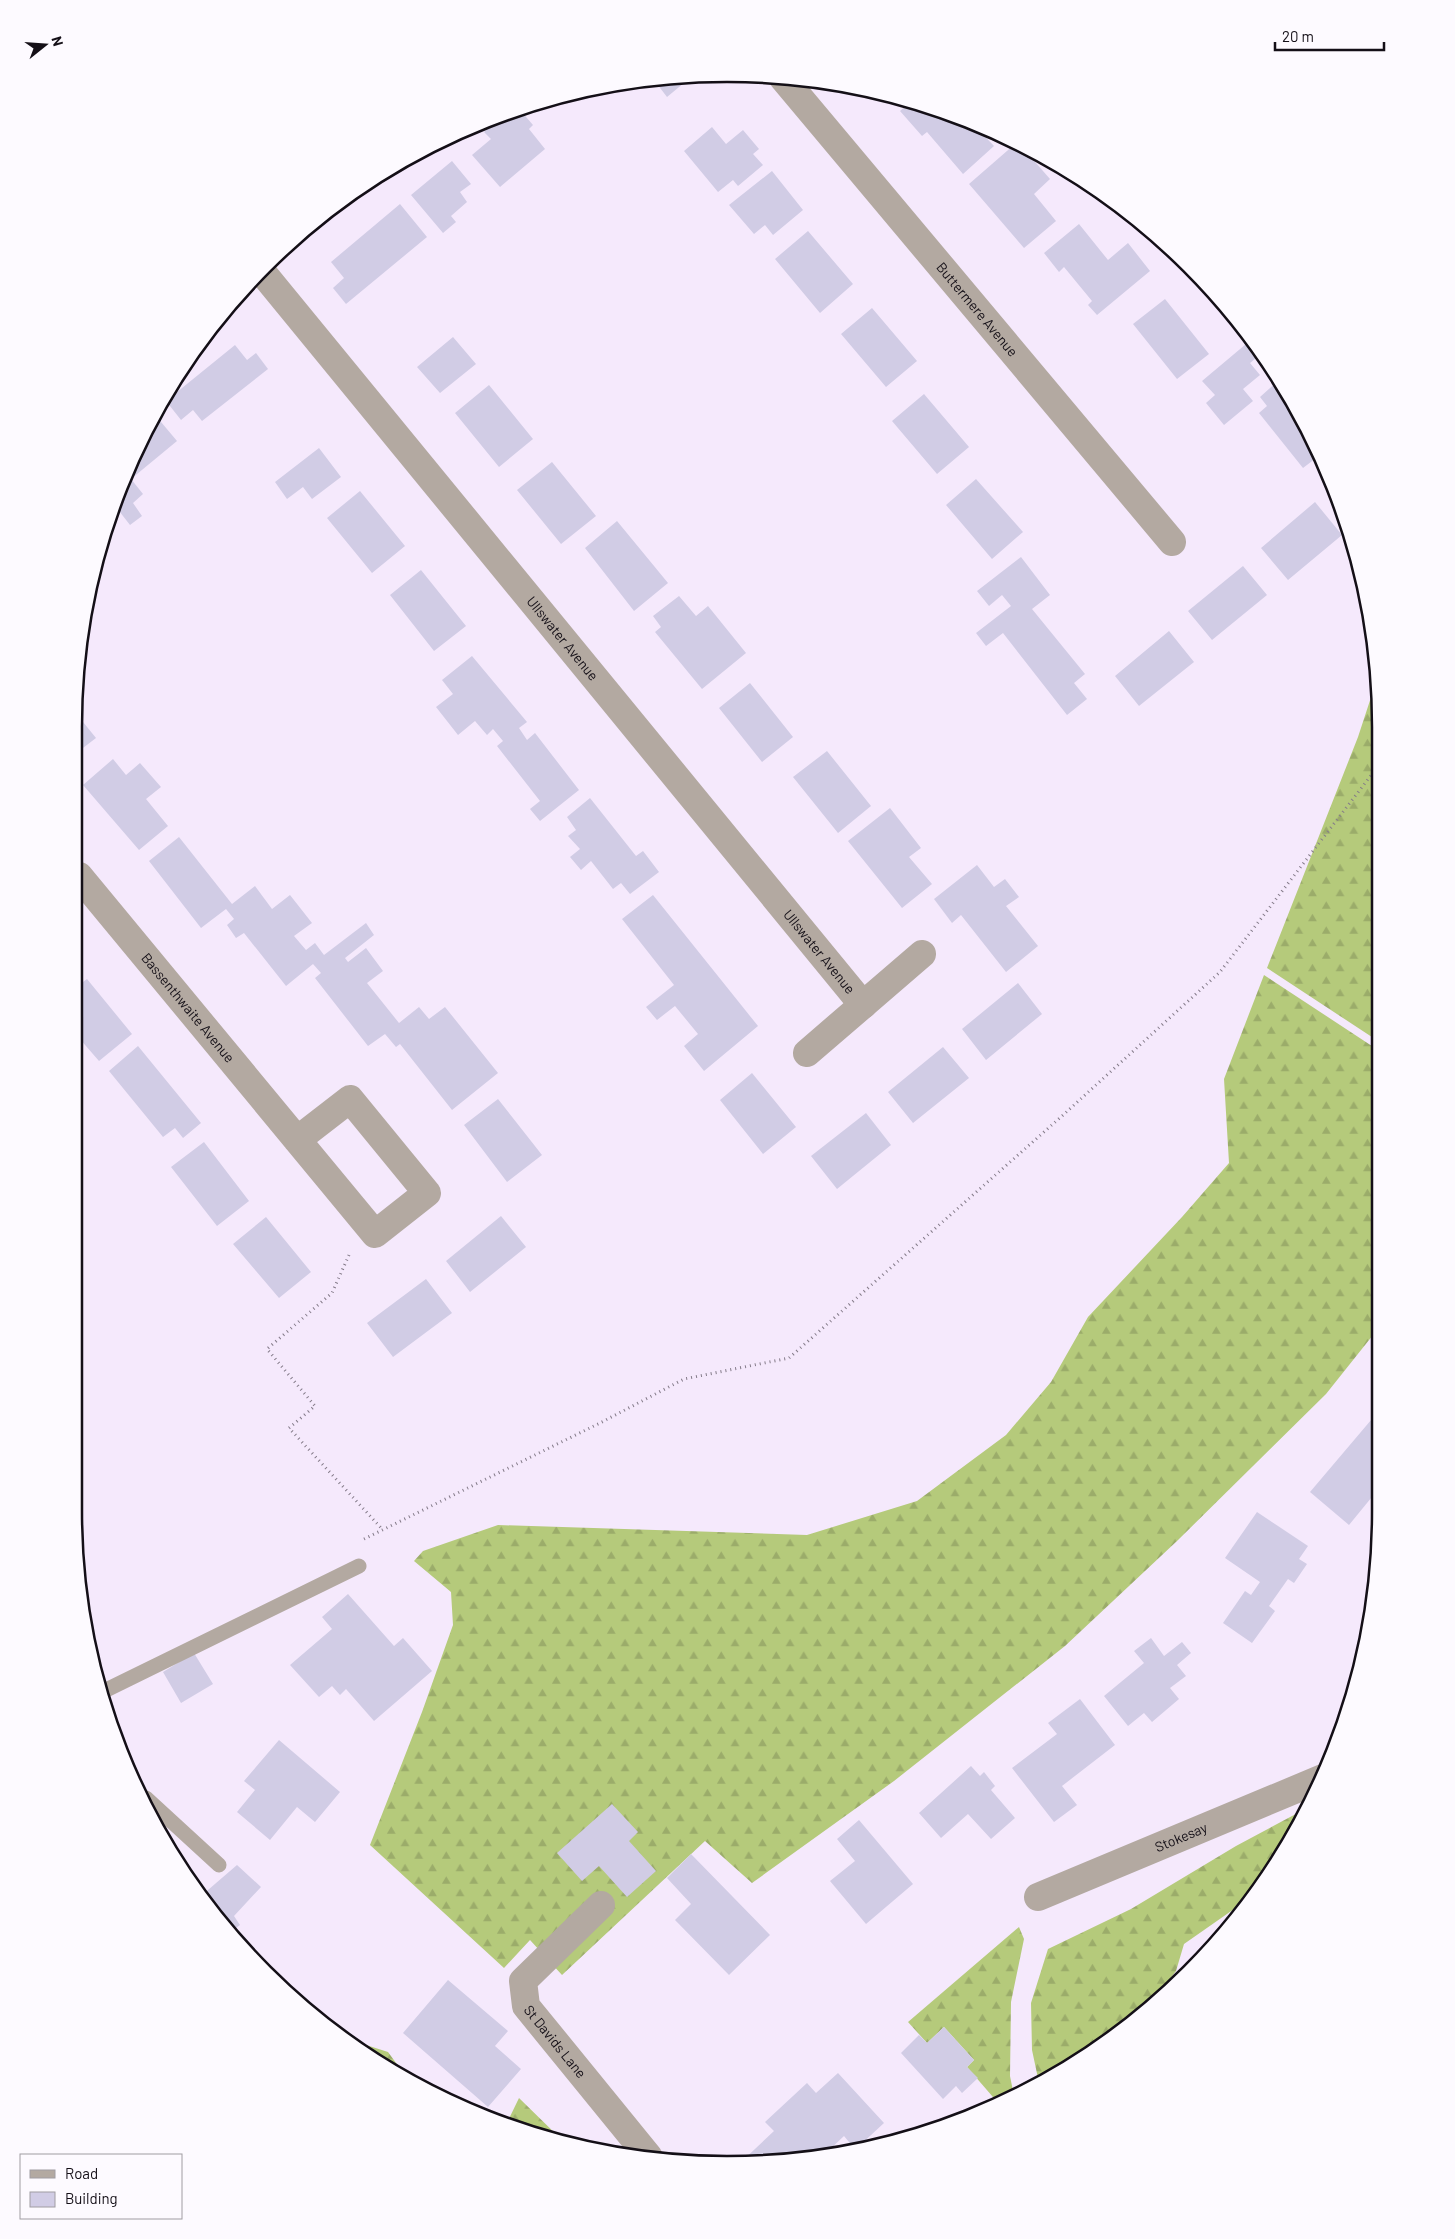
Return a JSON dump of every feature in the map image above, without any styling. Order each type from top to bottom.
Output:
[{"type":"street","name":"Buttermere Avenue","points":[[790,86],[1172,542]]},
{"type":"street","name":"Ullswater Avenue","points":[[266,277],[862,1005]]},
{"type":"street","name":"Bassenthwaite Avenue","points":[[82,880],[364,1222]]},
{"type":"street","name":"Ullswater Avenue","points":[[807,1052],[922,954]]},
{"type":"street","points":[[297,1140],[350,1100],[427,1193],[374,1234],[364,1222]]},
{"type":"street","name":"Stokesay","points":[[1038,1897],[1312,1782]]},
{"type":"street","name":"St Davids Lane","points":[[601,1905],[523,1981],[526,2006],[642,2151]]},
{"type":"lane","points":[[108,1689],[359,1566]]},
{"type":"lane","points":[[153,1804],[219,1865]]},
{"type":"path","points":[[356,1543],[600,1423],[684,1379],[789,1358],[1062,1116],[1220,972],[1372,775]]},
{"type":"path","points":[[364,1222],[332,1294],[267,1349],[315,1406],[288,1428],[383,1530]]},
{"type":"green space","points":[[1371,697],[1372,1037],[1267,968],[1358,737]]},
{"type":"green space","points":[[1264,975],[1372,1046],[1372,1336],[1326,1394],[1177,1541],[1065,1646],[894,1781],[752,1883],[705,1841],[562,1975],[530,1940],[504,1968],[370,1845],[422,1712],[453,1625],[451,1592],[414,1561],[423,1551],[498,1525],[807,1535],[917,1501],[1006,1435],[1051,1382],[1088,1317],[1182,1217],[1229,1163],[1224,1079]]},
{"type":"green space","points":[[1297,1813],[1264,1870],[1236,1908],[1184,1944],[1176,1971],[1166,1984],[1120,2023],[1086,2048],[1038,2077],[1032,2050],[1031,2003],[1048,1949],[1131,1909],[1236,1846]]},
{"type":"green space","points":[[1019,1927],[1024,1939],[1011,2002],[1010,2076],[1013,2090],[994,2098],[967,2067],[974,2060],[944,2027],[927,2043],[908,2022]]},
{"type":"green space","points":[[364,2044],[388,2052],[398,2066]]},
{"type":"green space","points":[[519,2098],[555,2133],[520,2122],[509,2118]]},
{"type":"building","points":[[682,84],[667,97],[659,86]]},
{"type":"building","points":[[904,107],[935,117],[985,137],[994,146],[963,174],[927,132],[922,136],[900,111]]},
{"type":"building","points":[[525,115],[533,125],[529,129],[545,149],[500,187],[472,155],[491,139],[484,132]]},
{"type":"building","points":[[712,127],[726,144],[743,130],[759,149],[753,154],[763,165],[738,186],[733,180],[718,192],[684,151]]},
{"type":"building","points":[[1011,148],[1033,160],[1050,179],[1034,194],[1056,221],[1024,248],[969,184]]},
{"type":"building","points":[[452,161],[471,184],[460,192],[467,202],[451,216],[456,222],[443,233],[411,195]]},
{"type":"building","points":[[772,171],[803,210],[773,235],[765,225],[754,234],[729,205]]},
{"type":"building","points":[[400,204],[427,237],[346,304],[333,288],[344,278],[331,262]]},
{"type":"building","points":[[1079,224],[1108,260],[1128,243],[1150,271],[1097,315],[1088,305],[1092,301],[1064,267],[1059,272],[1044,253]]},
{"type":"building","points":[[808,231],[853,284],[820,313],[775,259]]},
{"type":"building","points":[[1165,299],[1209,354],[1177,379],[1133,324]]},
{"type":"building","points":[[872,308],[917,361],[886,387],[841,334]]},
{"type":"building","points":[[453,337],[476,364],[440,393],[417,367]]},
{"type":"building","points":[[1246,344],[1256,358],[1250,363],[1260,375],[1243,389],[1253,401],[1224,425],[1206,403],[1215,395],[1202,381]]},
{"type":"building","points":[[235,345],[247,360],[256,353],[268,369],[202,421],[193,410],[181,420],[169,405],[177,392]]},
{"type":"building","points":[[489,385],[533,439],[499,467],[455,413]]},
{"type":"building","points":[[1274,385],[1306,442],[1314,460],[1303,468],[1259,413],[1267,406],[1260,397]]},
{"type":"building","points":[[924,394],[969,447],[937,474],[892,421]]},
{"type":"building","points":[[160,421],[177,441],[134,477]]},
{"type":"building","points":[[319,448],[341,477],[312,499],[303,487],[287,499],[275,482]]},
{"type":"building","points":[[552,462],[596,516],[561,544],[517,490]]},
{"type":"building","points":[[976,479],[1023,532],[992,559],[946,505]]},
{"type":"building","points":[[132,481],[143,494],[133,503],[142,516],[130,525],[120,512]]},
{"type":"building","points":[[360,491],[405,546],[372,573],[327,518]]},
{"type":"building","points":[[1315,502],[1342,535],[1288,580],[1261,548]]},
{"type":"building","points":[[617,521],[668,583],[634,611],[585,548]]},
{"type":"building","points":[[1021,557],[1050,595],[1032,609],[1085,674],[1074,683],[1087,699],[1067,715],[1003,633],[986,646],[976,633],[1011,606],[1002,595],[989,606],[977,591]]},
{"type":"building","points":[[1243,566],[1267,595],[1212,640],[1188,611]]},
{"type":"building","points":[[421,570],[466,626],[434,651],[390,595]]},
{"type":"building","points":[[679,596],[696,616],[708,606],[746,653],[702,689],[655,632],[661,627],[653,616]]},
{"type":"building","points":[[1169,631],[1194,662],[1139,706],[1115,676]]},
{"type":"building","points":[[472,656],[527,722],[519,728],[527,740],[535,733],[579,790],[540,821],[530,809],[540,801],[497,746],[503,741],[493,729],[487,735],[475,721],[458,735],[436,707],[453,694],[442,680]]},
{"type":"building","points":[[750,683],[793,737],[762,762],[719,708]]},
{"type":"building","points":[[82,721],[96,738],[82,749]]},
{"type":"building","points":[[827,751],[871,806],[838,833],[793,777]]},
{"type":"building","points":[[113,759],[126,775],[140,763],[161,787],[146,799],[168,826],[139,850],[83,785]]},
{"type":"building","points":[[590,798],[636,856],[643,851],[659,872],[630,894],[621,883],[613,889],[591,861],[581,870],[570,857],[580,849],[568,836],[576,830],[567,817]]},
{"type":"building","points":[[890,808],[921,848],[909,857],[932,884],[902,908],[848,841]]},
{"type":"building","points":[[179,837],[232,904],[255,886],[272,909],[290,895],[312,923],[294,936],[306,950],[315,943],[324,955],[366,923],[374,935],[345,958],[348,962],[366,948],[383,971],[367,983],[399,1023],[419,1007],[429,1019],[445,1007],[498,1073],[452,1110],[400,1044],[396,1047],[385,1034],[368,1046],[315,978],[321,973],[313,964],[286,986],[244,933],[236,938],[227,925],[234,919],[226,909],[201,928],[149,861]]},
{"type":"building","points":[[977,865],[994,887],[1005,879],[1019,897],[1006,906],[1038,946],[1006,972],[961,915],[952,923],[934,899]]},
{"type":"building","points":[[653,895],[758,1026],[704,1071],[684,1046],[698,1034],[675,1006],[657,1020],[646,1007],[674,985],[622,919]]},
{"type":"building","points":[[87,979],[132,1034],[99,1061],[82,1041],[82,983]]},
{"type":"building","points":[[1018,983],[1042,1014],[986,1060],[962,1029]]},
{"type":"building","points":[[138,1046],[201,1123],[183,1138],[175,1128],[163,1137],[109,1071]]},
{"type":"building","points":[[943,1047],[969,1078],[913,1123],[888,1092]]},
{"type":"building","points":[[752,1073],[796,1127],[763,1154],[720,1100]]},
{"type":"building","points":[[498,1099],[542,1155],[507,1182],[464,1125]]},
{"type":"building","points":[[866,1113],[891,1145],[837,1189],[811,1156]]},
{"type":"building","points":[[204,1142],[249,1201],[217,1226],[171,1167]]},
{"type":"building","points":[[501,1216],[526,1247],[470,1292],[446,1261]]},
{"type":"building","points":[[266,1217],[311,1272],[279,1298],[233,1244]]},
{"type":"building","points":[[426,1279],[452,1313],[393,1357],[367,1323]]},
{"type":"building","points":[[1372,1419],[1372,1497],[1349,1525],[1310,1492]]},
{"type":"building","points":[[1257,1512],[1308,1546],[1299,1559],[1307,1564],[1294,1583],[1288,1579],[1269,1606],[1275,1611],[1252,1643],[1223,1623],[1245,1591],[1251,1595],[1260,1582],[1225,1558]]},
{"type":"building","points":[[348,1594],[394,1646],[403,1638],[432,1671],[374,1721],[346,1689],[340,1695],[332,1686],[319,1697],[290,1665],[332,1629],[322,1617]]},
{"type":"building","points":[[1151,1638],[1164,1656],[1182,1642],[1191,1653],[1177,1665],[1186,1676],[1170,1688],[1179,1699],[1152,1722],[1144,1713],[1128,1726],[1104,1696],[1144,1663],[1134,1651]]},
{"type":"building","points":[[194,1653],[213,1684],[181,1703],[163,1672]]},
{"type":"building","points":[[1080,1699],[1115,1745],[1062,1786],[1077,1805],[1054,1822],[1012,1768],[1057,1734],[1048,1723]]},
{"type":"building","points":[[279,1740],[340,1792],[315,1822],[297,1807],[270,1840],[237,1812],[255,1790],[244,1781]]},
{"type":"building","points":[[971,1766],[980,1776],[984,1772],[995,1786],[991,1790],[1015,1818],[991,1839],[968,1814],[941,1838],[919,1813]]},
{"type":"building","points":[[612,1804],[638,1832],[629,1841],[656,1871],[627,1897],[599,1866],[582,1881],[557,1853]]},
{"type":"building","points":[[859,1820],[913,1884],[866,1924],[830,1881],[855,1861],[837,1839]]},
{"type":"building","points":[[691,1854],[770,1935],[729,1975],[675,1920],[691,1904],[667,1878]]},
{"type":"building","points":[[237,1865],[261,1887],[234,1916],[240,1925],[236,1928],[207,1891]]},
{"type":"building","points":[[448,1980],[508,2031],[495,2046],[521,2069],[488,2107],[403,2033]]},
{"type":"building","points":[[944,2027],[974,2060],[967,2067],[978,2078],[962,2093],[956,2086],[943,2099],[901,2053],[919,2035],[927,2043]]},
{"type":"building","points":[[838,2073],[884,2123],[864,2142],[851,2144],[844,2136],[832,2148],[770,2155],[748,2156],[774,2131],[765,2122],[807,2083],[816,2093]]}]
